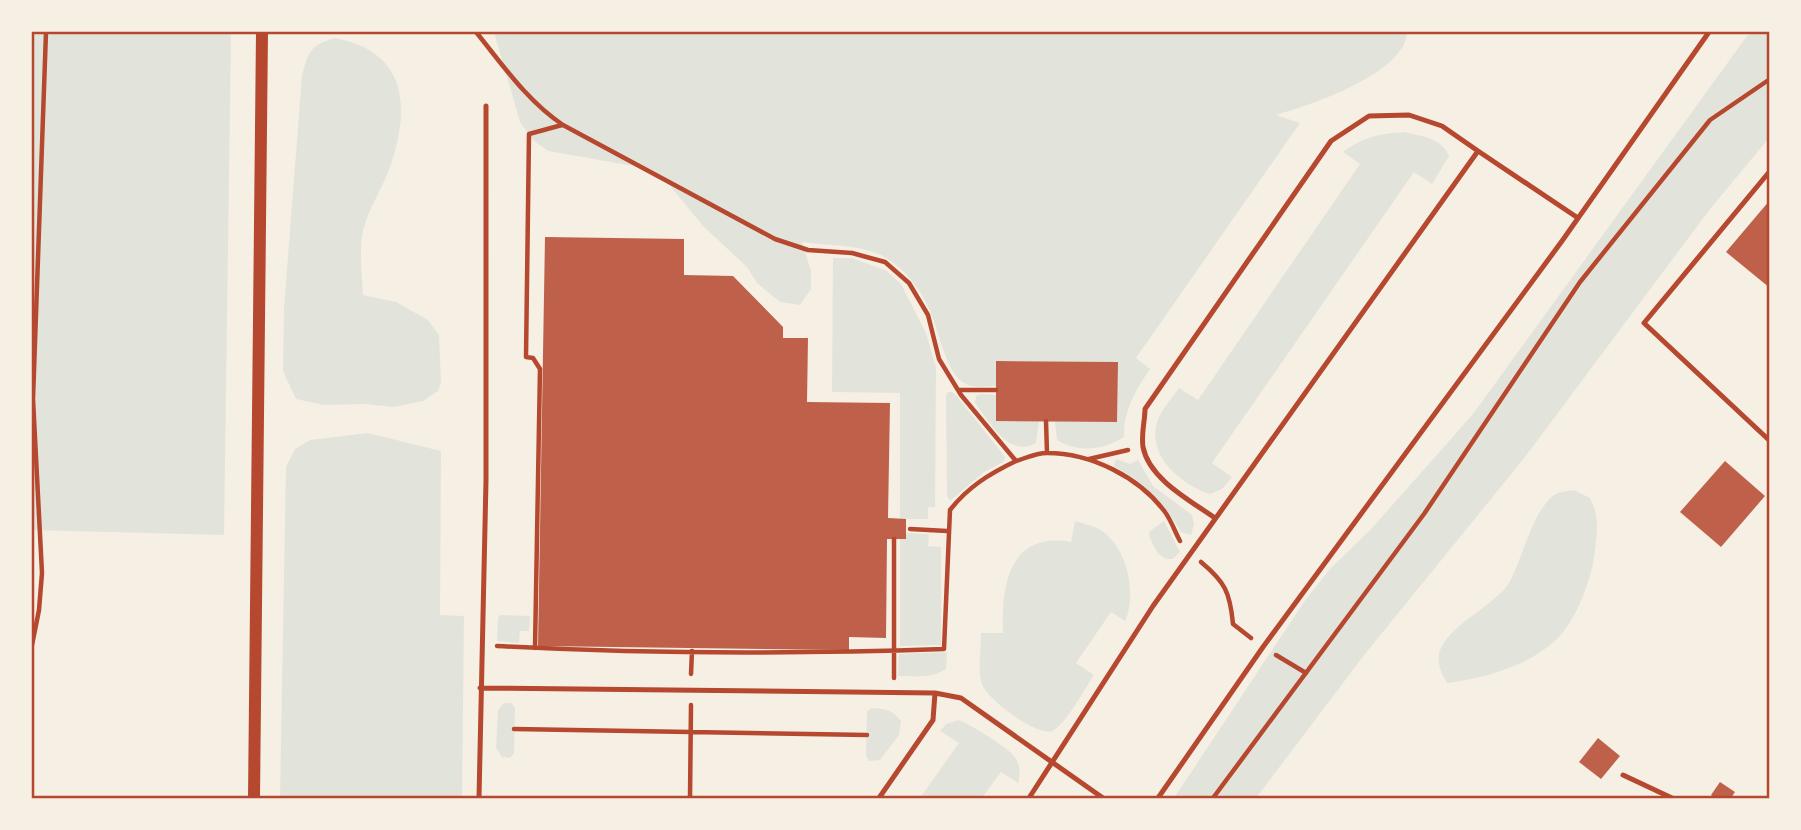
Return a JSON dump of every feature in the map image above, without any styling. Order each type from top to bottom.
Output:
[{"type":"street","points":[[254,799],[262,32]]},
{"type":"lane","points":[[1158,799],[1263,647],[1578,218],[1709,32]]},
{"type":"lane","points":[[479,799],[486,480],[486,106]]},
{"type":"lane","points":[[1215,518],[1172,488],[1155,471],[1143,447],[1145,409],[1331,141],[1369,116],[1409,115],[1442,125],[1578,218]]},
{"type":"lane","points":[[1029,799],[1153,606],[1478,151]]},
{"type":"lane","points":[[1769,171],[1644,323],[1769,441]]},
{"type":"lane","points":[[480,688],[935,693],[961,698],[1103,799]]},
{"type":"lane","points":[[878,799],[933,720],[935,693]]},
{"type":"lane","points":[[1623,775],[1672,799]]},
{"type":"path","points":[[32,645],[43,573],[33,399],[46,32]]},
{"type":"path","points":[[476,32],[545,113],[563,125],[775,239],[808,250],[852,253],[885,262],[909,283],[928,316],[939,359],[958,390],[1016,461]]},
{"type":"path","points":[[1213,799],[1424,514],[1580,282],[1710,120],[1769,79]]},
{"type":"path","points":[[535,648],[540,369],[533,358],[526,357],[529,134],[563,125]]},
{"type":"path","points":[[958,390],[996,390]]},
{"type":"path","points":[[1046,421],[1047,453]]},
{"type":"path","points":[[496,646],[692,651],[944,649],[950,510],[962,494],[986,476],[1037,454],[1069,455],[1108,467],[1137,484],[1165,512],[1182,545]]},
{"type":"path","points":[[910,529],[947,531]]},
{"type":"path","points":[[894,539],[894,673]]},
{"type":"path","points":[[1207,567],[1223,581],[1233,624],[1252,639]]},
{"type":"path","points":[[691,674],[692,651]]},
{"type":"path","points":[[1278,656],[1306,673]]},
{"type":"path","points":[[690,799],[691,704]]},
{"type":"path","points":[[514,729],[867,735]]},
{"type":"shaded area","points":[[32,32],[231,32],[224,535],[32,530]]},
{"type":"shaded area","points":[[494,32],[1407,32],[1403,47],[1374,74],[1333,95],[1276,115],[1300,123],[1136,358],[1150,369],[1128,410],[1124,437],[1108,445],[1082,448],[1057,440],[1055,422],[1117,422],[1117,362],[997,361],[996,386],[968,385],[952,370],[930,311],[912,281],[886,258],[856,248],[802,242],[811,271],[811,289],[800,305],[780,302],[757,283],[747,267],[703,226],[666,181],[651,169],[548,151],[533,140],[520,122]]},
{"type":"shaded area","points":[[1754,32],[1769,32],[1769,138],[1710,209],[1525,457],[1365,654],[1256,798],[1174,798],[1306,599],[1330,569],[1372,528],[1473,414],[1747,36]]},
{"type":"shaded area","points":[[335,38],[376,54],[388,67],[401,100],[401,119],[392,161],[363,231],[363,295],[396,302],[428,320],[439,335],[441,382],[438,391],[423,401],[394,407],[365,404],[324,405],[296,399],[283,371],[284,308],[302,76],[311,51]]},
{"type":"shaded area","points":[[1404,132],[1436,142],[1449,156],[1432,184],[1414,172],[1212,463],[1232,477],[1222,489],[1210,494],[1199,490],[1179,477],[1163,460],[1155,438],[1162,411],[1179,388],[1198,400],[1360,164],[1343,152],[1372,137]]},
{"type":"shaded area","points":[[833,258],[852,258],[887,271],[901,284],[926,333],[936,368],[935,507],[928,507],[928,519],[900,519],[900,393],[832,392]]},
{"type":"shaded area","points":[[948,392],[956,395],[1005,457],[1003,462],[984,472],[950,501],[947,496]]},
{"type":"shaded area","points":[[996,395],[996,421],[1039,421],[1036,443],[1026,447],[1017,446],[1001,436],[975,403],[976,396]]},
{"type":"shaded area","points":[[368,433],[441,451],[440,615],[464,616],[462,798],[280,798],[286,467],[295,449],[310,440]]},
{"type":"shaded area","points":[[1116,459],[1130,464],[1138,460],[1153,486],[1192,515],[1194,524],[1191,535],[1181,532],[1160,502],[1144,486],[1114,466]]},
{"type":"shaded area","points":[[1574,490],[1590,498],[1597,518],[1597,530],[1591,572],[1571,621],[1557,639],[1533,657],[1491,674],[1447,683],[1441,671],[1439,657],[1447,638],[1504,590],[1515,571],[1534,523],[1546,503],[1556,494]]},
{"type":"shaded area","points":[[1075,521],[1097,528],[1115,544],[1127,569],[1130,583],[1129,610],[1125,621],[1111,612],[1076,663],[1094,675],[1057,728],[1045,731],[1023,722],[1000,705],[984,688],[980,669],[981,633],[1003,633],[1007,581],[1022,554],[1034,545],[1050,541],[1071,542]]},
{"type":"shaded area","points":[[1164,521],[1180,552],[1173,559],[1160,555],[1149,536],[1150,531]]},
{"type":"shaded area","points":[[906,533],[929,534],[928,546],[941,547],[941,645],[900,646],[900,539],[906,539]]},
{"type":"shaded area","points":[[500,615],[530,616],[529,631],[520,631],[519,643],[497,641]]},
{"type":"shaded area","points":[[947,652],[946,669],[940,672],[923,676],[898,676],[899,654]]},
{"type":"shaded area","points":[[504,703],[511,703],[515,707],[514,753],[510,758],[502,757],[496,748],[498,710]]},
{"type":"shaded area","points":[[871,708],[888,710],[901,721],[899,735],[880,760],[869,761],[866,756],[867,712]]},
{"type":"shaded area","points":[[958,720],[988,736],[1014,756],[1018,762],[1018,783],[1001,772],[982,798],[920,798],[959,743],[940,731],[946,724]]},
{"type":"building","points":[[1770,200],[1770,288],[1726,252]]},
{"type":"building","points":[[545,237],[684,239],[684,275],[733,276],[783,327],[783,338],[808,338],[807,402],[890,403],[888,518],[906,519],[906,539],[887,539],[886,638],[849,637],[849,650],[538,646]]},
{"type":"building","points":[[996,361],[1118,362],[1117,422],[996,421]]},
{"type":"building","points":[[1725,461],[1765,496],[1721,547],[1680,512]]},
{"type":"building","points":[[1598,738],[1620,756],[1601,779],[1579,762]]},
{"type":"building","points":[[1720,782],[1735,792],[1731,798],[1715,798],[1711,795]]}]
